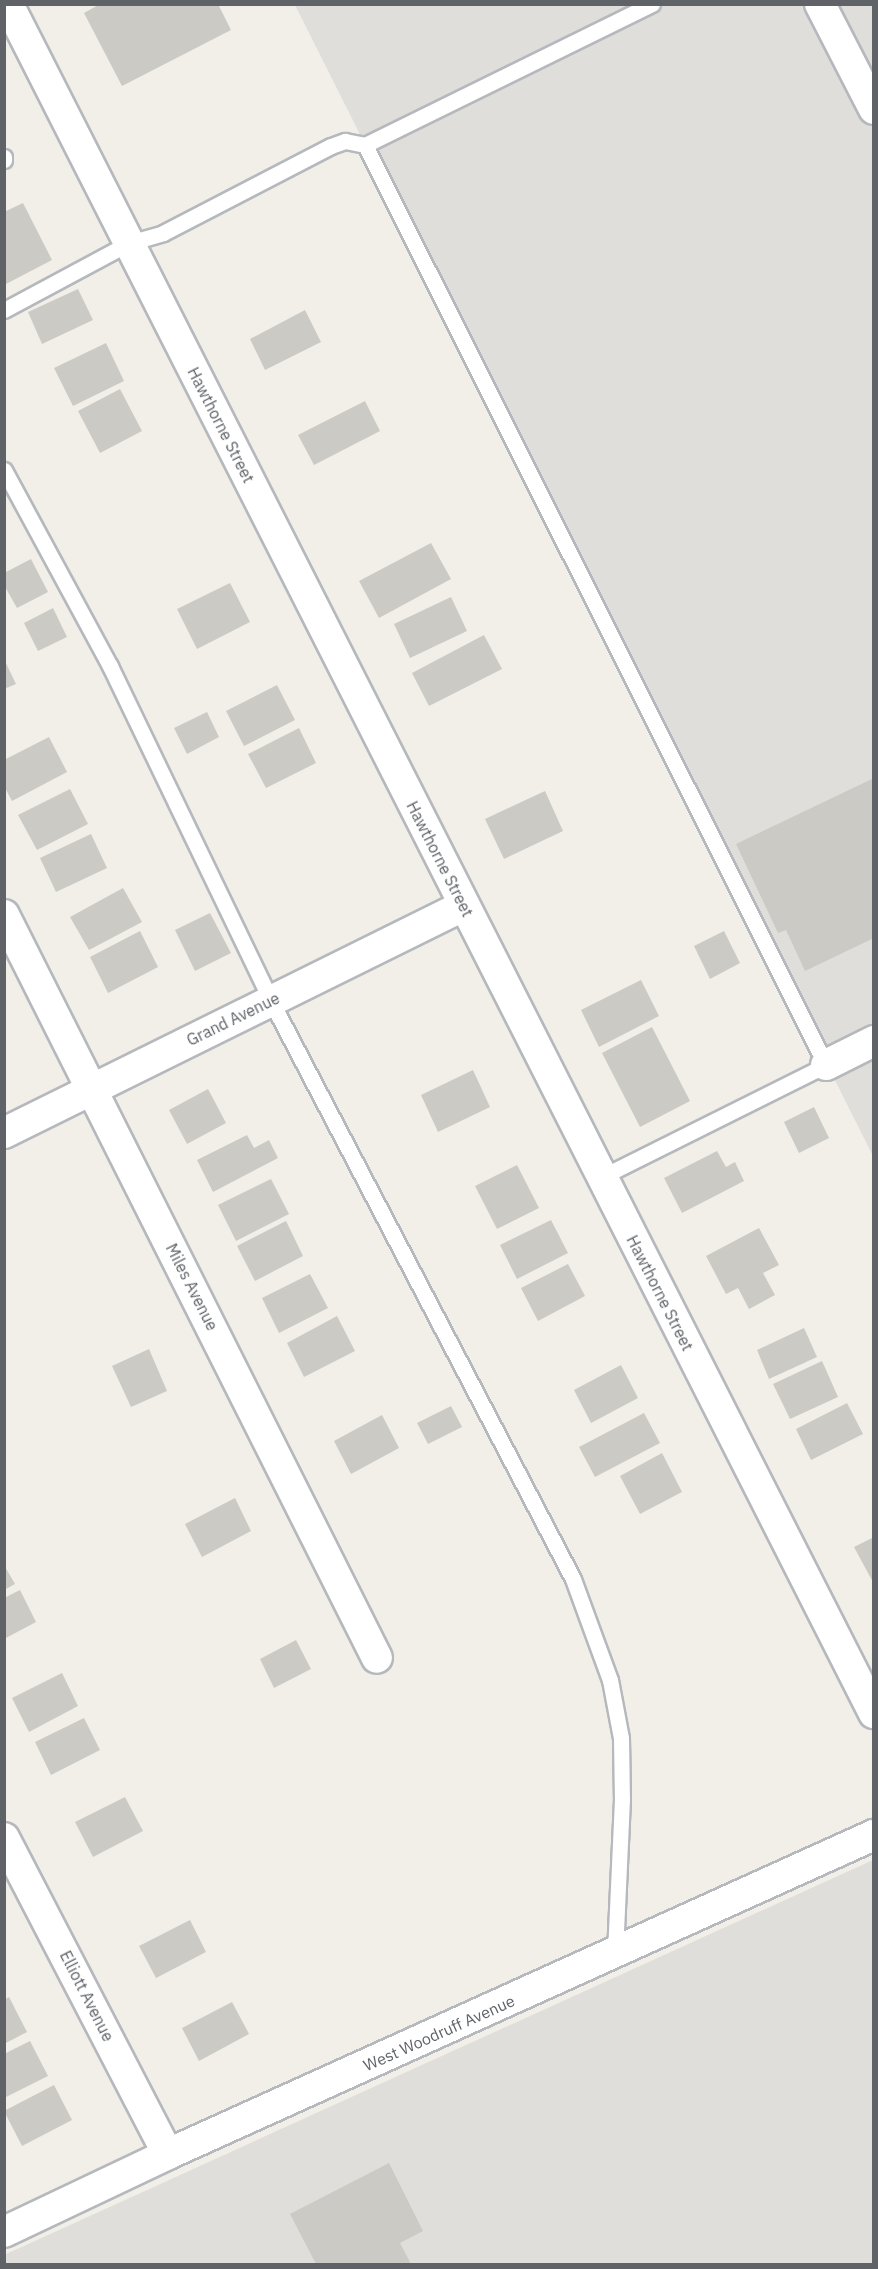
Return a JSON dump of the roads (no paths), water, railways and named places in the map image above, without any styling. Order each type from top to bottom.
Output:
[{"type":"street","name":"Hawthorne Street","points":[[8,4],[873,1713]]},
{"type":"street","points":[[820,4],[873,109]]},
{"type":"street","name":"Grand Avenue","points":[[4,1134],[92,1088],[463,906]]},
{"type":"street","name":"Miles Avenue","points":[[4,915],[377,1658]]},
{"type":"street","points":[[826,1065],[873,1041]]},
{"type":"street","name":"West Woodruff Avenue","points":[[4,2232],[168,2154],[873,1835]]},
{"type":"street","name":"Elliott Avenue","points":[[4,1838],[168,2154]]},
{"type":"lane","points":[[4,310],[129,243],[163,233],[331,146],[345,141],[365,145],[652,4]]},
{"type":"lane","points":[[365,145],[826,1065],[601,1177]]},
{"type":"lane","points":[[4,470],[110,666],[271,1001],[573,1579],[610,1680],[621,1738],[622,1799],[615,1953]]}]
